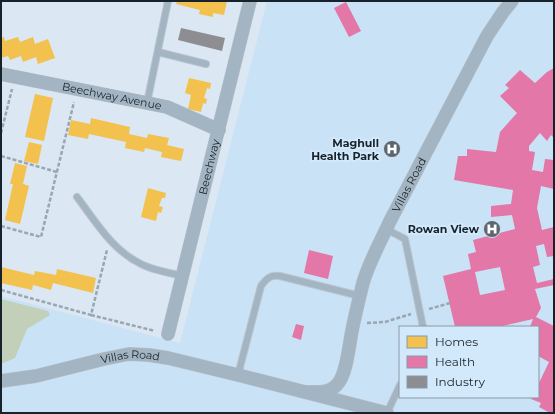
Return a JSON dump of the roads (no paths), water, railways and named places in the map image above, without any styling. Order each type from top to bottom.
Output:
[{"type":"street","name":"Beechway","points":[[168,334],[250,1]]},
{"type":"street","name":"Villas Road","points":[[305,392],[324,392],[331,389],[339,382],[345,367],[364,282],[386,229],[487,36],[512,1]]},
{"type":"street","name":"Beechway Avenue","points":[[1,74],[167,107],[219,130]]},
{"type":"street","name":"Villas Road","points":[[1,381],[36,376],[129,354],[149,355],[168,358],[238,375],[387,413]]},
{"type":"street","points":[[339,382],[341,394],[348,403]]},
{"type":"lane","points":[[147,103],[168,1]]},
{"type":"lane","points":[[158,52],[206,64]]},
{"type":"lane","points":[[77,197],[109,240],[122,252],[142,265],[183,276]]},
{"type":"lane","points":[[386,229],[405,239],[423,326]]},
{"type":"lane","points":[[238,375],[261,286],[266,279],[273,276],[280,276],[360,296]]},
{"type":"lane","points":[[387,413],[399,387]]},
{"type":"place","name":"Maghull Health Park","points":[[392,149]]},
{"type":"place","name":"Rowan View","points":[[492,229]]}]
